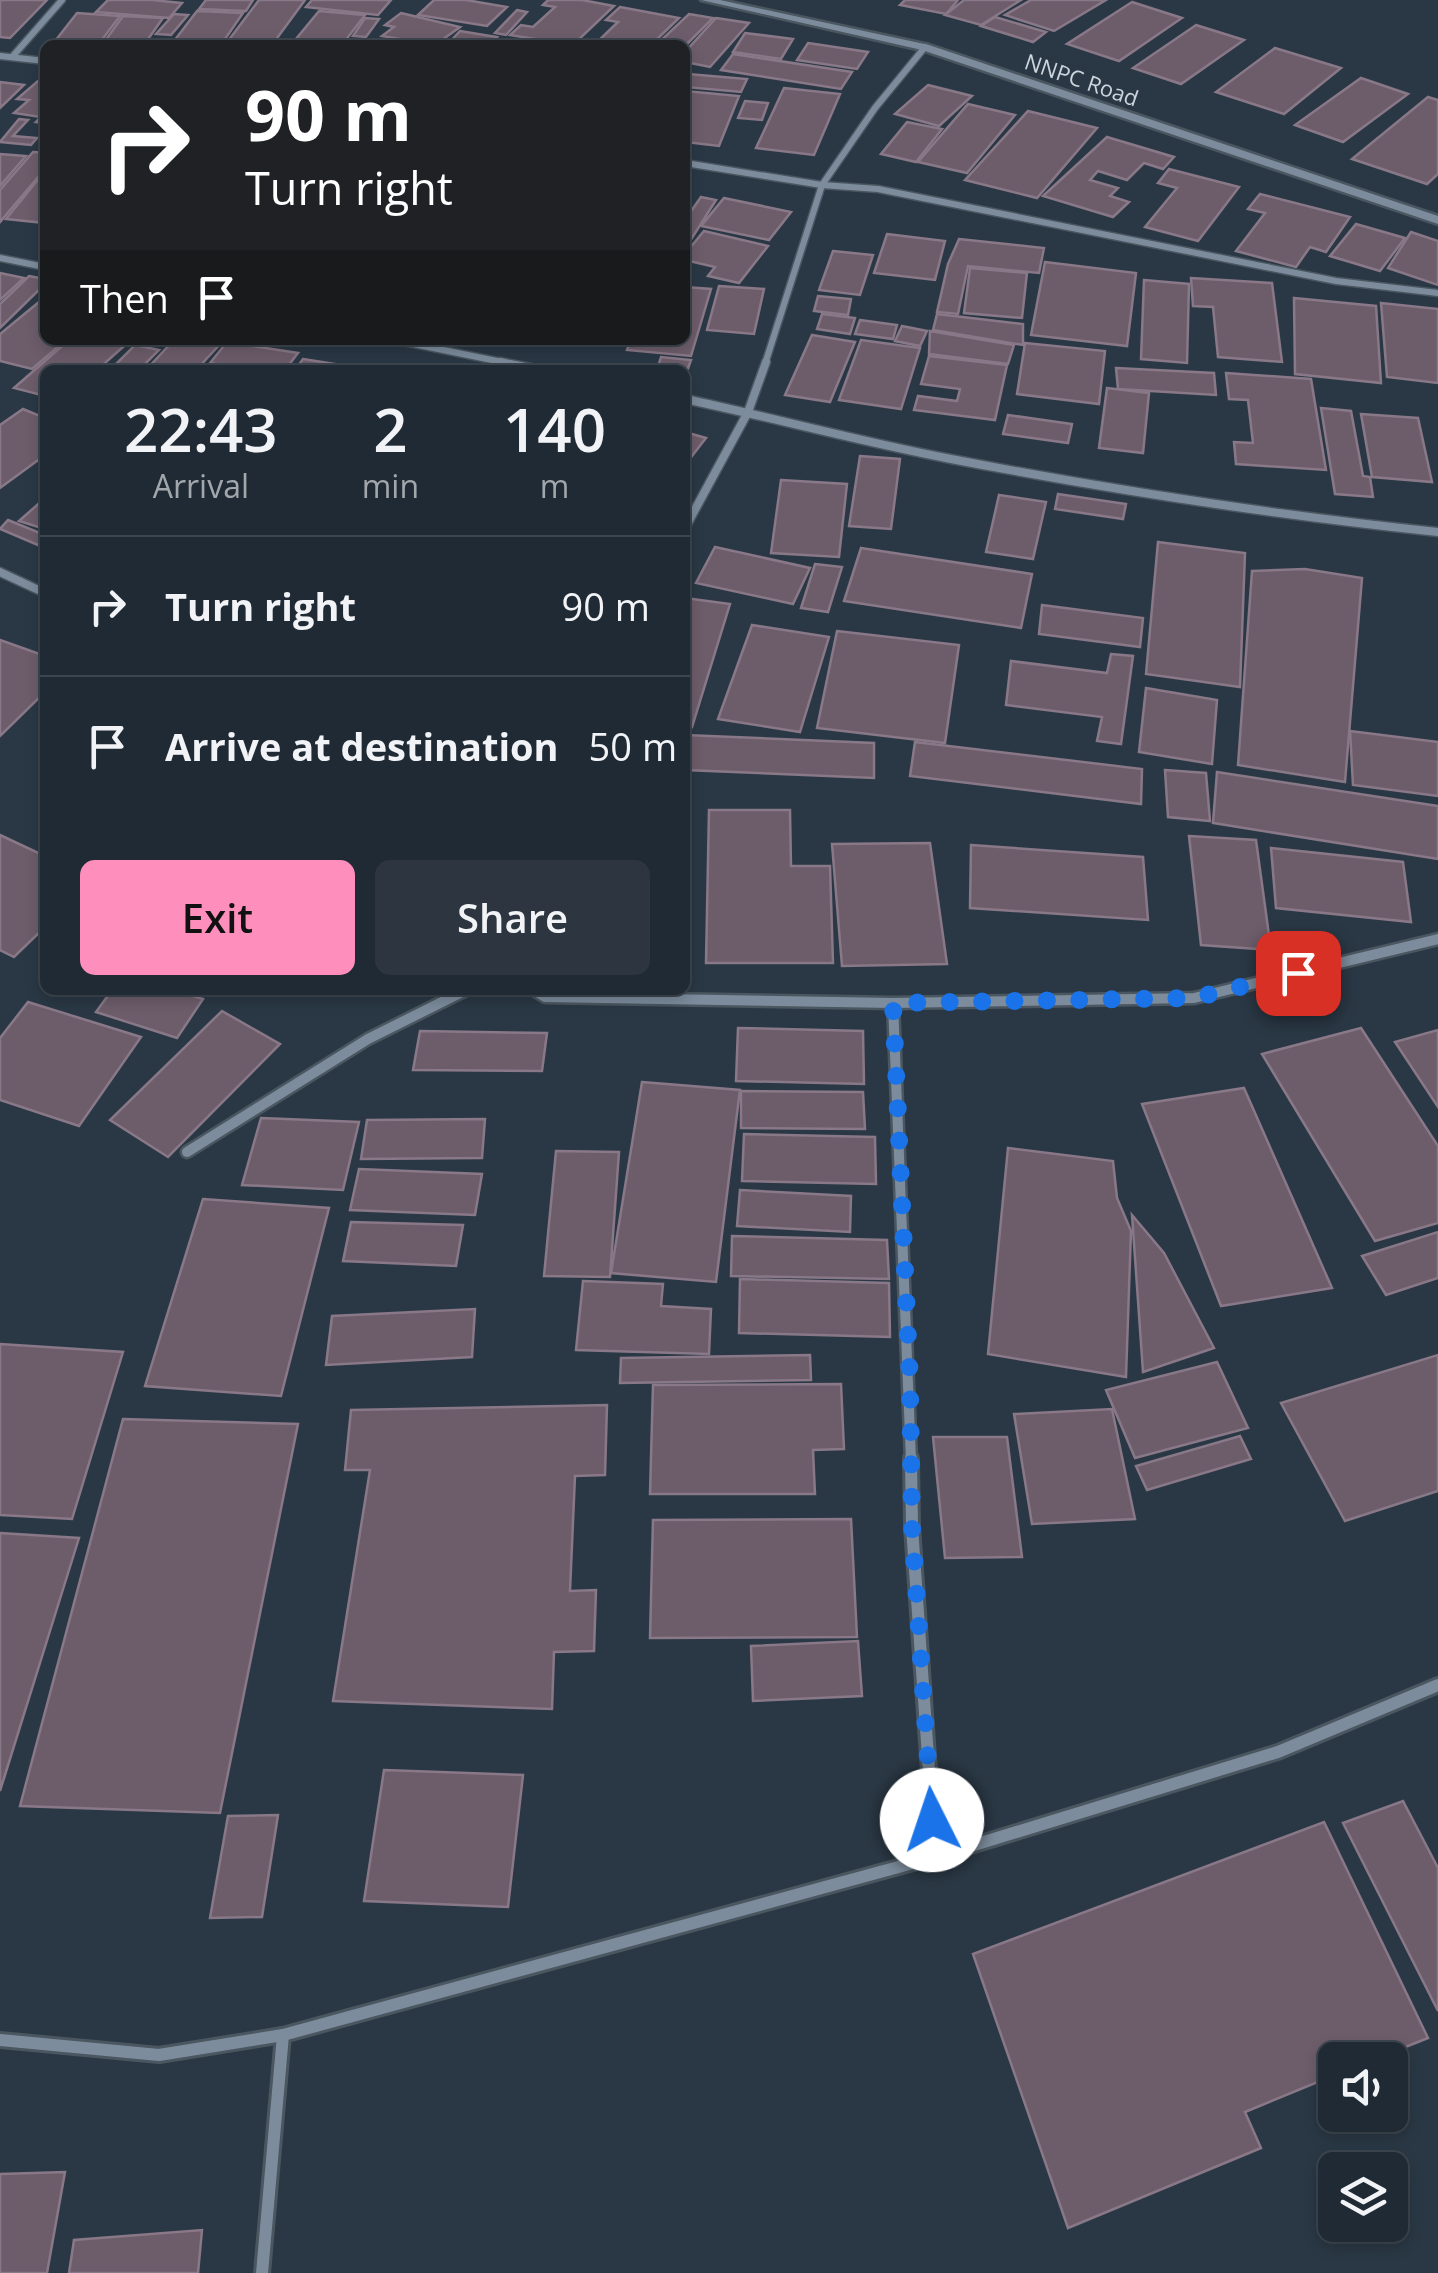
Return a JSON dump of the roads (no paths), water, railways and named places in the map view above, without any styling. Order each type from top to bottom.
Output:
[{"type":"street","points":[[13,56],[62,0]]},
{"type":"street","name":"NNPC Road","points":[[706,0],[925,48],[1438,220]]},
{"type":"street","points":[[690,519],[748,412],[786,307],[822,185],[875,108],[925,48]]},
{"type":"street","points":[[0,56],[40,60]]},
{"type":"street","points":[[690,164],[878,190],[1336,281],[1438,293]]},
{"type":"street","points":[[0,258],[40,267]]},
{"type":"street","points":[[418,345],[516,365]]},
{"type":"street","points":[[690,400],[948,458],[1084,483],[1272,513],[1438,532]]},
{"type":"street","points":[[0,572],[40,592]]},
{"type":"street","points":[[542,995],[893,1003],[1194,998],[1438,939]]},
{"type":"street","points":[[187,1152],[368,1040],[456,995]]},
{"type":"street","points":[[893,1003],[910,1382],[912,1527],[935,1857]]},
{"type":"street","points":[[0,2040],[159,2055],[283,2034],[935,1857],[1278,1752],[1438,1685]]},
{"type":"street","points":[[262,2273],[283,2034]]}]
